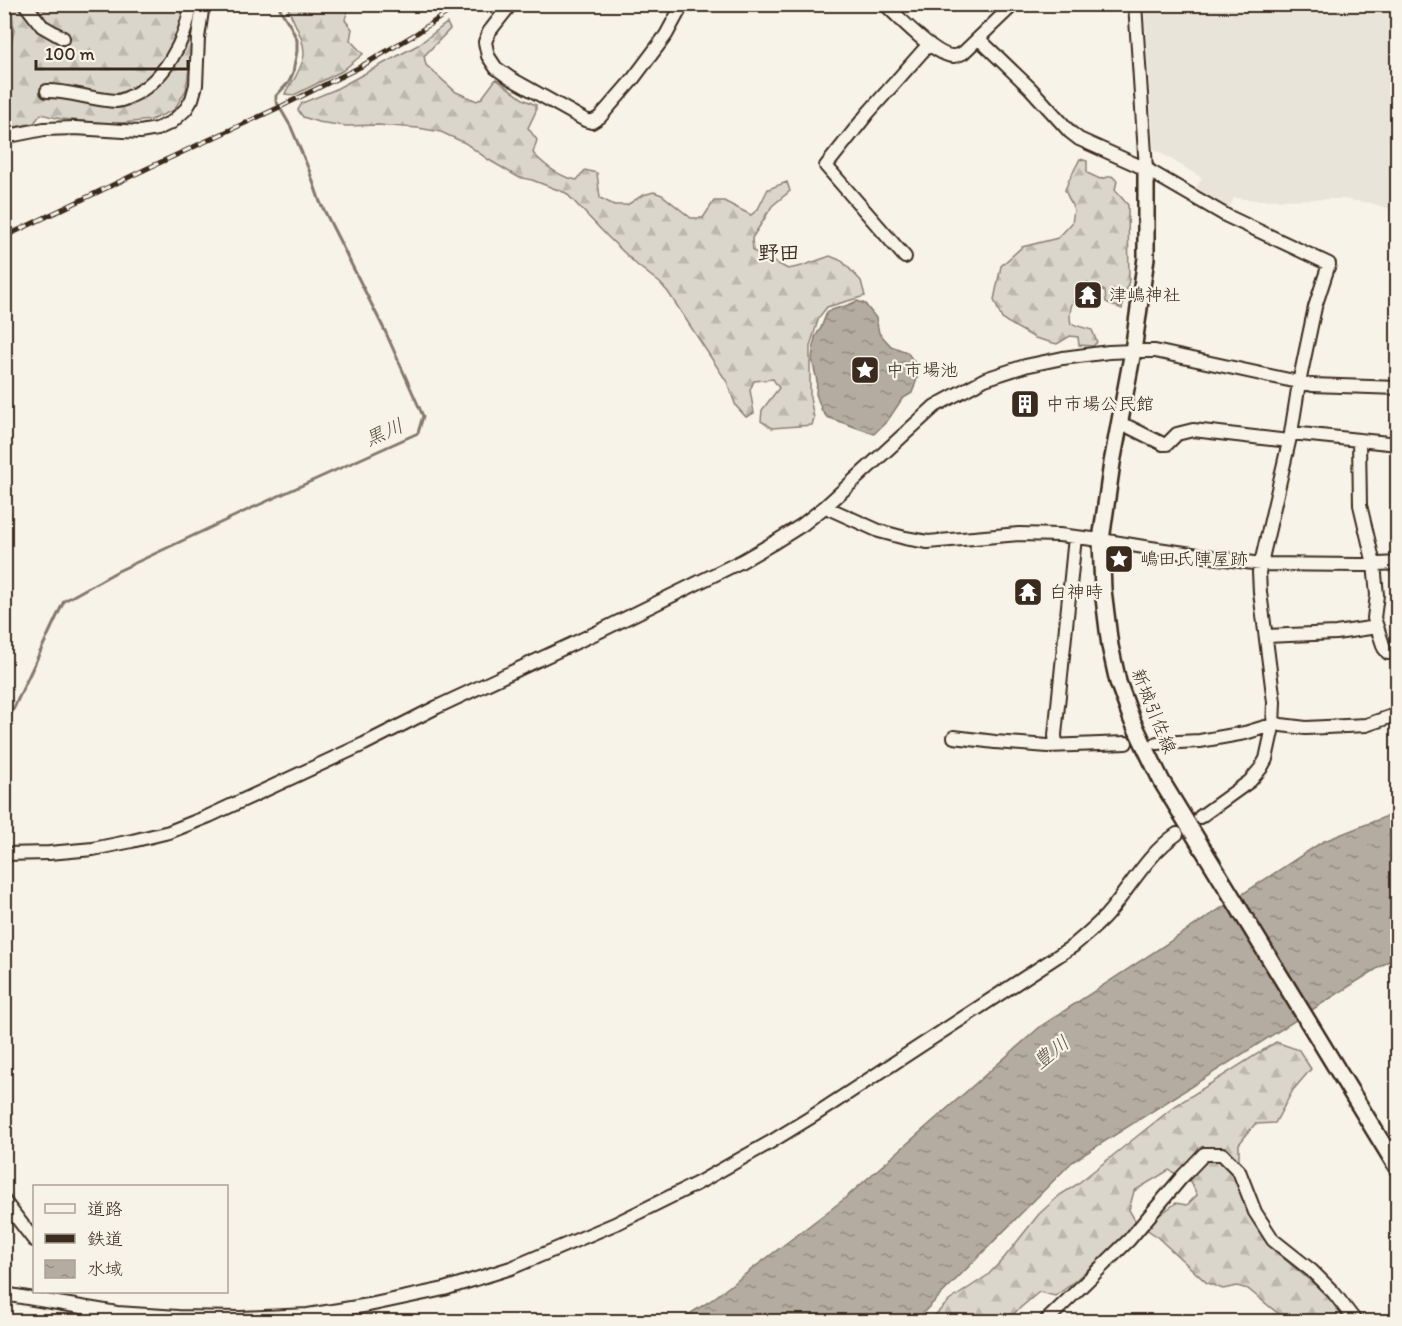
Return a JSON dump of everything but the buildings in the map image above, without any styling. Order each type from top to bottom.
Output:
[{"type":"main road","name":"新城引佐線","points":[[1146,169],[1146,258],[1133,351],[1112,463],[1101,540],[1103,590],[1110,646],[1118,682],[1132,720],[1162,782],[1398,1168]]},
{"type":"street","points":[[25,4],[42,26],[63,38]]},
{"type":"street","points":[[47,91],[119,101],[137,93],[157,78],[178,47],[190,15],[191,4]]},
{"type":"street","points":[[4,137],[44,129],[75,128],[140,132],[157,129],[172,122],[186,109],[196,85],[198,38],[204,4]]},
{"type":"street","points":[[511,4],[484,42],[488,56],[496,68],[510,78],[592,122],[600,117],[633,79],[666,35],[679,11],[680,4]]},
{"type":"street","points":[[885,4],[929,44],[941,53],[953,57],[963,53],[1014,4]]},
{"type":"street","points":[[1135,4],[1146,169]]},
{"type":"street","points":[[979,39],[1030,88],[1070,132],[1086,143],[1146,169],[1227,216],[1329,264],[1315,307],[1290,437],[1260,564],[1260,592],[1274,702],[1273,724],[1266,759],[1262,768],[1250,781],[1200,817]]},
{"type":"street","points":[[905,257],[826,166],[868,113],[929,44]]},
{"type":"street","points":[[4,854],[49,854],[93,849],[169,832],[209,816],[364,744],[437,707],[598,632],[742,561],[802,525],[826,506],[935,406],[985,379],[1024,366],[1054,360],[1109,352],[1155,351],[1312,385],[1398,388]]},
{"type":"street","points":[[1119,425],[1129,427],[1163,444],[1167,444],[1177,434],[1193,430],[1398,444]]},
{"type":"street","points":[[1359,441],[1360,505],[1374,564],[1377,595],[1374,618],[1384,648],[1388,653]]},
{"type":"street","points":[[826,506],[879,531],[928,542],[1019,534],[1101,540],[1260,564],[1398,563]]},
{"type":"street","points":[[1056,745],[1055,735],[1075,537]]},
{"type":"street","points":[[1266,636],[1336,633],[1377,627]]},
{"type":"street","points":[[1157,743],[1200,741],[1245,733],[1273,724],[1306,728],[1366,725],[1398,714]]},
{"type":"street","points":[[954,736],[1048,746],[1126,743]]},
{"type":"street","points":[[4,1294],[127,1314],[188,1318],[297,1316],[369,1305],[444,1289],[511,1268],[617,1223],[698,1183],[813,1116],[1073,946],[1108,914],[1152,856],[1164,843],[1177,834]]},
{"type":"street","points":[[1045,1322],[1129,1240],[1182,1176],[1204,1154],[1222,1154],[1239,1171],[1255,1212],[1273,1240],[1312,1270],[1334,1293],[1356,1322]]},
{"type":"street","points":[[4,1201],[33,1239]]},
{"type":"shaded area","points":[[1144,5],[1397,5],[1397,211],[1371,203],[1342,199],[1234,198],[1228,210],[1194,191],[1202,178],[1154,149]]},
{"type":"green space","points":[[11,5],[198,5],[186,90],[174,110],[151,120],[112,124],[61,119],[41,114],[34,123],[9,128],[5,126],[4,70],[14,31]]},
{"type":"green space","points":[[287,5],[349,5],[345,20],[352,29],[350,40],[363,54],[342,71],[294,95],[285,94],[296,77],[304,55],[300,36]]},
{"type":"green space","points":[[447,23],[450,29],[424,56],[426,65],[456,92],[477,101],[482,98],[496,79],[523,99],[536,105],[536,111],[528,128],[537,140],[533,153],[553,170],[570,179],[577,180],[585,170],[597,173],[600,198],[614,205],[627,205],[643,195],[654,192],[662,195],[691,218],[703,218],[714,201],[724,201],[751,215],[758,209],[768,189],[787,182],[790,191],[772,206],[752,238],[753,251],[788,269],[830,256],[842,261],[861,281],[865,296],[827,307],[819,317],[810,346],[810,398],[814,418],[812,425],[772,428],[761,421],[762,410],[779,388],[773,379],[754,381],[750,390],[754,413],[746,417],[736,406],[727,382],[668,292],[608,237],[566,193],[518,177],[465,143],[441,132],[418,128],[378,125],[346,126],[318,122],[303,117],[298,110],[302,103],[334,90],[418,45]]},
{"type":"green space","points":[[1080,159],[1087,161],[1087,173],[1100,179],[1112,176],[1117,181],[1115,190],[1128,205],[1129,280],[1122,309],[1106,302],[1105,291],[1087,283],[1071,306],[1071,324],[1092,330],[1097,342],[1093,346],[1079,345],[1078,337],[1070,336],[1057,344],[1035,338],[1002,319],[994,300],[1001,266],[1022,247],[1058,238],[1072,223],[1074,210],[1065,190]]},
{"type":"green space","points":[[1276,1042],[1299,1050],[1311,1069],[1293,1090],[1275,1123],[1255,1124],[1239,1144],[1239,1181],[1252,1216],[1275,1251],[1327,1295],[1350,1321],[1304,1321],[1280,1315],[1248,1289],[1237,1286],[1223,1289],[1207,1283],[1146,1229],[1154,1219],[1176,1203],[1187,1205],[1197,1195],[1191,1182],[1169,1170],[1134,1191],[1129,1210],[1136,1222],[1128,1234],[1055,1296],[1039,1292],[1005,1321],[928,1322],[949,1301],[988,1275],[1039,1214],[1060,1195],[1076,1185],[1175,1106]]},
{"type":"water","name":"中市場池","points":[[857,301],[865,304],[876,318],[879,333],[891,346],[907,352],[915,363],[918,376],[912,393],[902,399],[888,420],[874,434],[827,417],[822,411],[816,394],[817,381],[812,359],[815,337],[827,312]]},
{"type":"water","name":"豊川","points":[[1397,812],[1397,956],[1072,1162],[915,1321],[677,1322],[710,1301],[843,1200],[1041,1026],[1322,842]]},
{"type":"waterway","name":"黒川","points":[[4,729],[64,601],[118,571],[418,433],[423,416],[386,333],[320,202],[291,127],[276,101],[276,96],[289,82],[293,73],[297,51],[297,40],[280,9],[280,4]]},
{"type":"railway","points":[[4,237],[360,67],[460,4]]},
{"type":"place","name":"津嶋神社","points":[[1088,295]]},
{"type":"place","name":"中市場池","points":[[865,370]]},
{"type":"place","name":"中市場公民館","points":[[1025,404]]},
{"type":"place","name":"嶋田氏陣屋跡","points":[[1119,559]]},
{"type":"place","name":"白神時","points":[[1028,592]]},
{"type":"district","name":"野田","points":[[779,252]]}]
